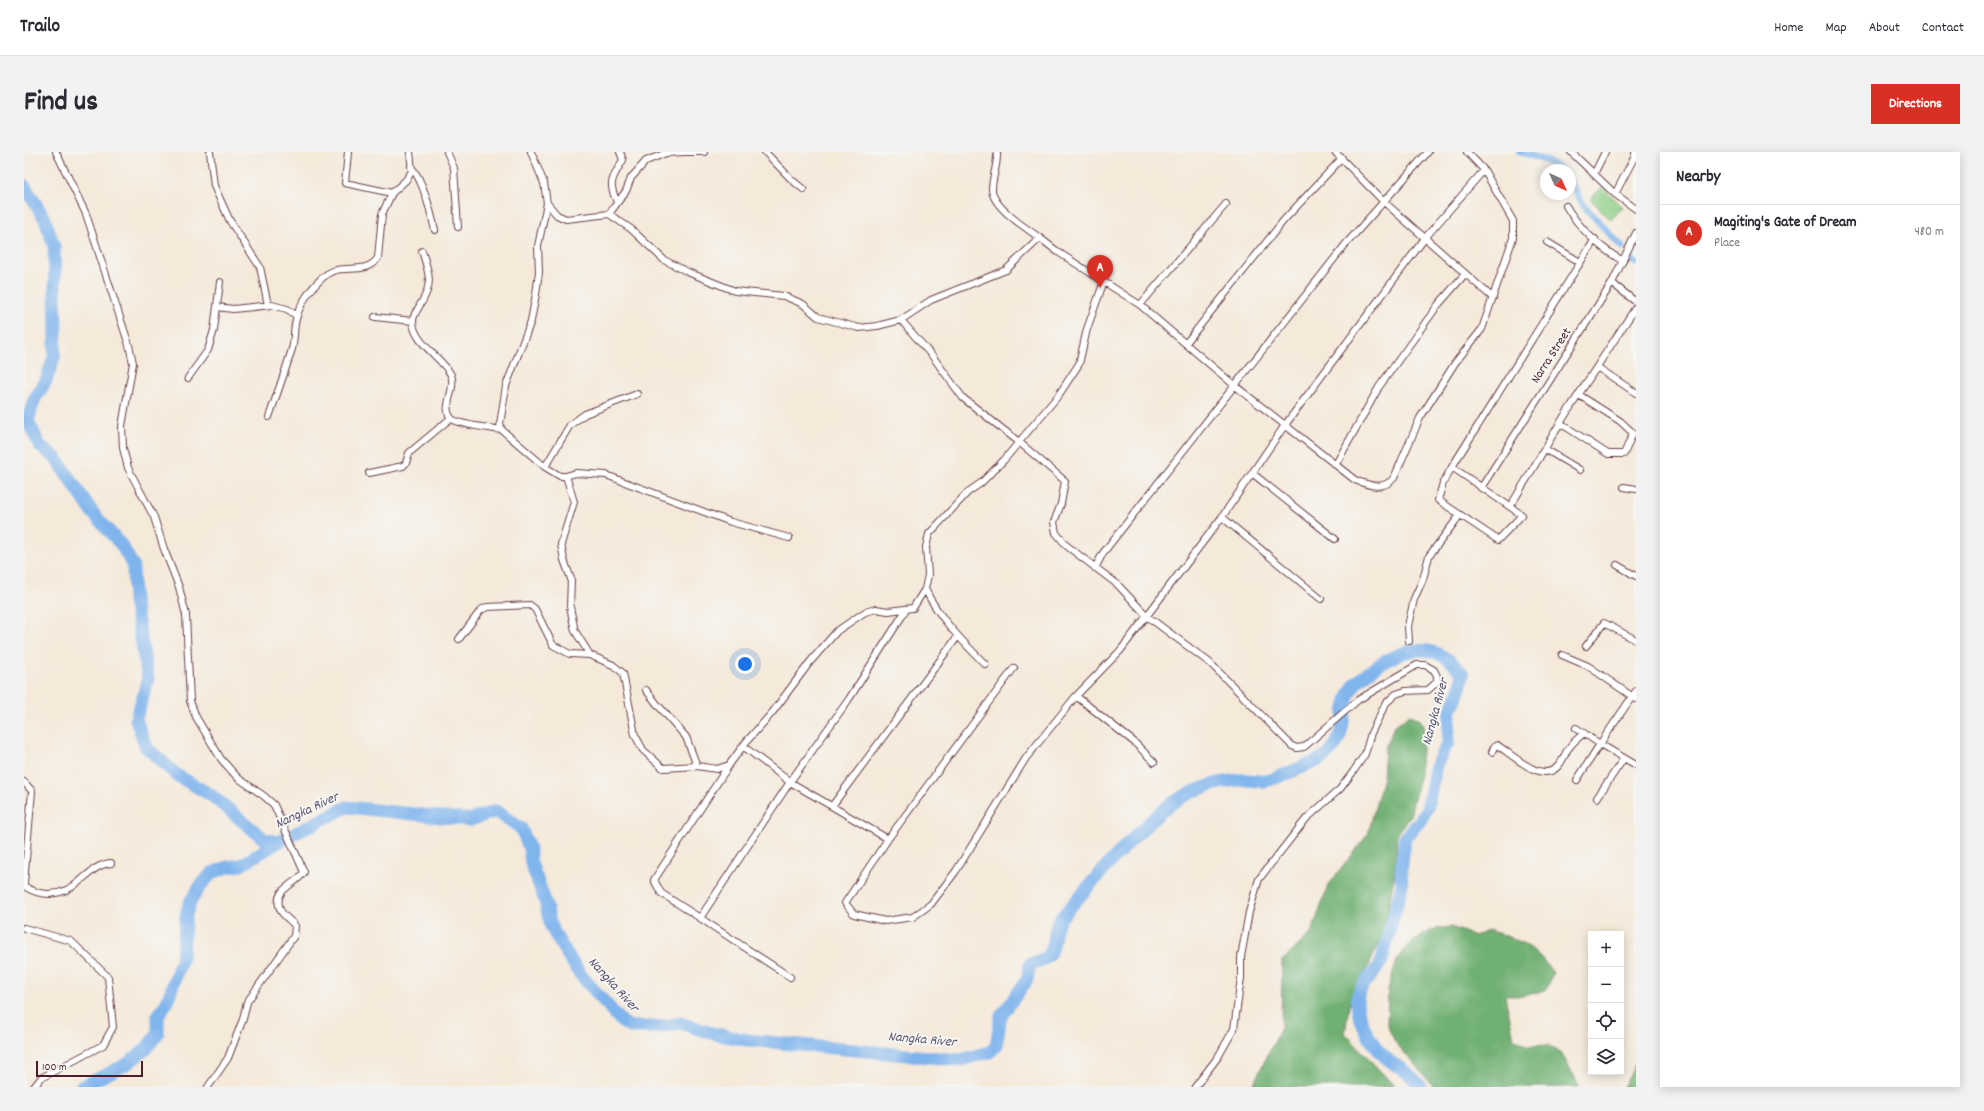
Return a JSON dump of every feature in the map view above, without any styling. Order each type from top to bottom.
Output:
[{"type":"street","points":[[56,152],[86,214],[129,345],[133,363],[122,426],[123,448],[128,468],[154,517],[164,549],[179,587],[186,615],[190,701],[196,717],[221,759],[238,778],[264,796],[274,805],[301,863],[304,874],[285,888],[279,901],[279,908],[281,912],[295,926],[294,936],[247,1002],[243,1019],[228,1058],[208,1087]]},
{"type":"street","points":[[210,152],[214,186],[230,221],[260,267],[268,306]]},
{"type":"street","points":[[348,152],[345,183],[392,193]]},
{"type":"street","points":[[269,416],[293,347],[297,316],[305,300],[320,280],[329,272],[341,269],[367,267],[378,258],[382,214],[392,193],[406,180],[412,171],[410,152]]},
{"type":"street","points":[[447,152],[454,168],[458,227]]},
{"type":"street","points":[[502,430],[500,424],[506,386],[531,320],[539,272],[538,246],[547,203],[544,183],[531,152]]},
{"type":"street","points":[[617,202],[611,184],[613,176],[623,160],[620,152]]},
{"type":"street","points":[[609,214],[626,191],[631,178],[646,161],[666,153],[704,152]]},
{"type":"street","points":[[765,152],[792,180],[804,189]]},
{"type":"street","points":[[997,152],[993,196],[1014,220],[1140,305],[1234,385],[1355,480],[1368,485],[1381,486],[1388,485],[1398,470],[1420,418],[1455,363],[1482,329],[1514,229],[1513,221],[1484,170],[1467,152]]},
{"type":"street","points":[[1095,568],[1103,553],[1345,245],[1428,152]]},
{"type":"street","points":[[1571,152],[1615,194],[1636,209]]},
{"type":"street","points":[[1594,174],[1605,152]]},
{"type":"street","points":[[1615,194],[1635,156],[1635,152]]},
{"type":"street","points":[[1186,343],[1284,220],[1339,154],[1383,201],[1493,298]]},
{"type":"street","points":[[412,167],[423,190],[435,230]]},
{"type":"street","points":[[1014,668],[888,839],[845,903],[854,914],[885,921],[914,917],[931,904],[956,870],[1026,758],[1076,696],[1120,651],[1222,517],[1285,425],[1425,238],[1484,170]]},
{"type":"street","points":[[547,203],[557,215],[566,219],[609,214],[631,230],[664,260],[690,273],[735,291],[784,296],[803,304],[818,317],[859,328],[877,326],[901,320],[931,300],[1006,270],[1040,238]]},
{"type":"street","points":[[1140,305],[1226,204]]},
{"type":"street","points":[[1566,206],[1572,218],[1608,253],[1623,261]]},
{"type":"street","name":"Narra Street","points":[[1481,488],[1612,283],[1634,241],[1636,233]]},
{"type":"street","points":[[1452,467],[1481,488],[1522,514],[1498,540],[1438,500],[1443,483],[1452,467],[1595,239]]},
{"type":"street","points":[[1547,242],[1580,262]]},
{"type":"street","points":[[422,251],[429,273],[430,286],[412,320],[420,338],[450,374],[452,389],[446,409],[451,418],[455,421],[502,430],[545,467],[560,476],[576,473],[606,475],[731,522],[789,538]]},
{"type":"street","points":[[1336,464],[1379,387],[1438,305],[1465,274]]},
{"type":"street","points":[[188,378],[208,350],[214,330],[220,282]]},
{"type":"street","points":[[790,977],[661,893],[654,880],[743,746],[772,713],[810,662],[838,631],[864,612],[876,609],[888,611],[913,608],[925,588],[928,575],[926,546],[929,534],[968,492],[981,483],[1004,460],[1058,396],[1079,364],[1087,329],[1104,282]]},
{"type":"street","points":[[1612,283],[1636,302]]},
{"type":"street","points":[[217,307],[233,309],[278,306],[287,309],[297,316]]},
{"type":"street","points":[[1510,507],[1560,423],[1636,307]]},
{"type":"street","points":[[375,317],[412,320]]},
{"type":"street","points":[[901,320],[933,357],[963,398],[1019,442],[1064,481],[1061,504],[1054,522],[1056,533],[1067,546],[1117,584],[1147,616],[1210,664],[1292,746],[1296,748],[1304,747],[1358,700],[1417,665],[1425,664],[1434,670],[1437,676],[1437,682],[1428,690],[1405,691],[1396,694],[1386,703],[1371,733],[1365,754],[1353,772],[1340,789],[1306,819],[1260,879],[1249,912],[1241,957],[1241,978],[1234,1029],[1218,1057],[1195,1087]]},
{"type":"street","points":[[1597,367],[1636,393]]},
{"type":"street","points":[[545,467],[570,425],[585,414],[637,394]]},
{"type":"street","points":[[1560,423],[1608,454],[1624,454],[1633,433],[1620,421],[1579,395]]},
{"type":"street","points":[[369,473],[403,466],[409,454],[451,418]]},
{"type":"street","points":[[1545,449],[1580,470]]},
{"type":"street","points":[[1252,473],[1335,539]]},
{"type":"street","points":[[566,476],[574,502],[561,544],[564,560],[572,579],[570,607],[575,631],[590,655]]},
{"type":"street","points":[[1624,487],[1636,488]]},
{"type":"street","points":[[1409,641],[1408,626],[1414,598],[1423,579],[1429,556],[1460,515]]},
{"type":"street","points":[[1222,517],[1321,599]]},
{"type":"street","points":[[1617,565],[1636,576]]},
{"type":"street","points":[[925,588],[930,599],[958,636],[985,664]]},
{"type":"street","points":[[459,639],[480,610],[487,607],[530,604],[535,609],[553,645],[570,654],[590,655],[613,665],[623,673],[635,735],[643,750],[663,768],[697,766],[717,769],[729,765]]},
{"type":"street","points":[[700,918],[790,782],[849,699],[906,610]]},
{"type":"street","points":[[1586,646],[1604,623],[1636,640]]},
{"type":"street","points":[[832,806],[958,636]]},
{"type":"street","points":[[1562,655],[1588,666],[1634,698]]},
{"type":"street","points":[[646,690],[656,704],[686,737],[697,766]]},
{"type":"street","points":[[1578,780],[1600,744],[1634,698],[1636,690]]},
{"type":"street","points":[[1076,696],[1134,742],[1154,762]]},
{"type":"street","points":[[1576,728],[1636,765]]},
{"type":"street","points":[[1492,752],[1494,747],[1497,745],[1535,771],[1553,771],[1559,765],[1572,744],[1584,733]]},
{"type":"street","points":[[743,746],[790,782],[888,839]]},
{"type":"street","points":[[1597,798],[1624,758]]},
{"type":"street","points":[[24,782],[32,791],[24,883]]},
{"type":"street","points":[[24,886],[34,893],[44,895],[58,893],[78,883],[103,863],[111,863]]},
{"type":"street","points":[[24,928],[71,941],[108,977],[113,1026],[103,1045],[41,1078],[34,1087]]},
{"type":"green space","points":[[1602,187],[1623,207],[1611,220],[1590,199]]},
{"type":"green space","points":[[1409,715],[1419,718],[1424,725],[1420,775],[1410,816],[1397,833],[1395,872],[1384,934],[1349,1006],[1345,1033],[1395,1087],[1252,1087],[1281,1028],[1282,961],[1311,934],[1328,886],[1368,834],[1383,777],[1385,748],[1394,726]]},
{"type":"green space","points":[[1451,927],[1475,936],[1489,930],[1526,945],[1539,955],[1546,963],[1553,973],[1545,990],[1524,996],[1505,996],[1514,1038],[1529,1046],[1548,1045],[1562,1054],[1580,1087],[1434,1087],[1395,1042],[1387,1025],[1388,989],[1398,957],[1412,942],[1430,930]]},
{"type":"green space","points":[[1636,1062],[1636,1087],[1623,1087]]},
{"type":"waterway","points":[[1520,152],[1552,164]]},
{"type":"waterway","points":[[24,185],[45,219],[54,246],[56,333],[54,357],[46,381],[34,400],[28,421],[40,446],[56,458],[93,513],[122,546],[133,566],[134,600],[148,679],[136,719],[146,747],[178,776],[211,795],[264,839],[278,842]]},
{"type":"waterway","points":[[1576,192],[1584,206],[1622,247]]},
{"type":"waterway","points":[[1630,259],[1636,263]]},
{"type":"waterway","name":"Nangka River","points":[[81,1087],[127,1064],[146,1049],[158,1033],[158,1016],[167,1002],[182,958],[186,915],[190,902],[201,885],[212,873],[227,867],[241,865],[278,842],[347,807],[470,820],[496,811],[521,828],[529,848],[531,863],[545,901],[551,927],[580,974],[622,1022],[630,1027],[660,1027],[680,1023],[715,1034],[748,1040],[960,1060],[990,1052],[996,1046],[1001,1016],[1027,980],[1030,964],[1041,960],[1050,954],[1056,927],[1060,919],[1110,862],[1152,820],[1180,798],[1210,785],[1231,781],[1269,780],[1324,757],[1333,749],[1338,740],[1348,696],[1357,682],[1385,661],[1397,655],[1420,650],[1431,651],[1442,656],[1453,663],[1463,674],[1460,690],[1450,712],[1448,743],[1436,765],[1427,809],[1420,821],[1405,837],[1401,871],[1402,885],[1382,960],[1359,992],[1357,999],[1360,1017],[1373,1043],[1384,1056],[1412,1077],[1421,1087]]},
{"type":"place","name":"Magiting's Gate of Dream","points":[[1100,288]]}]
